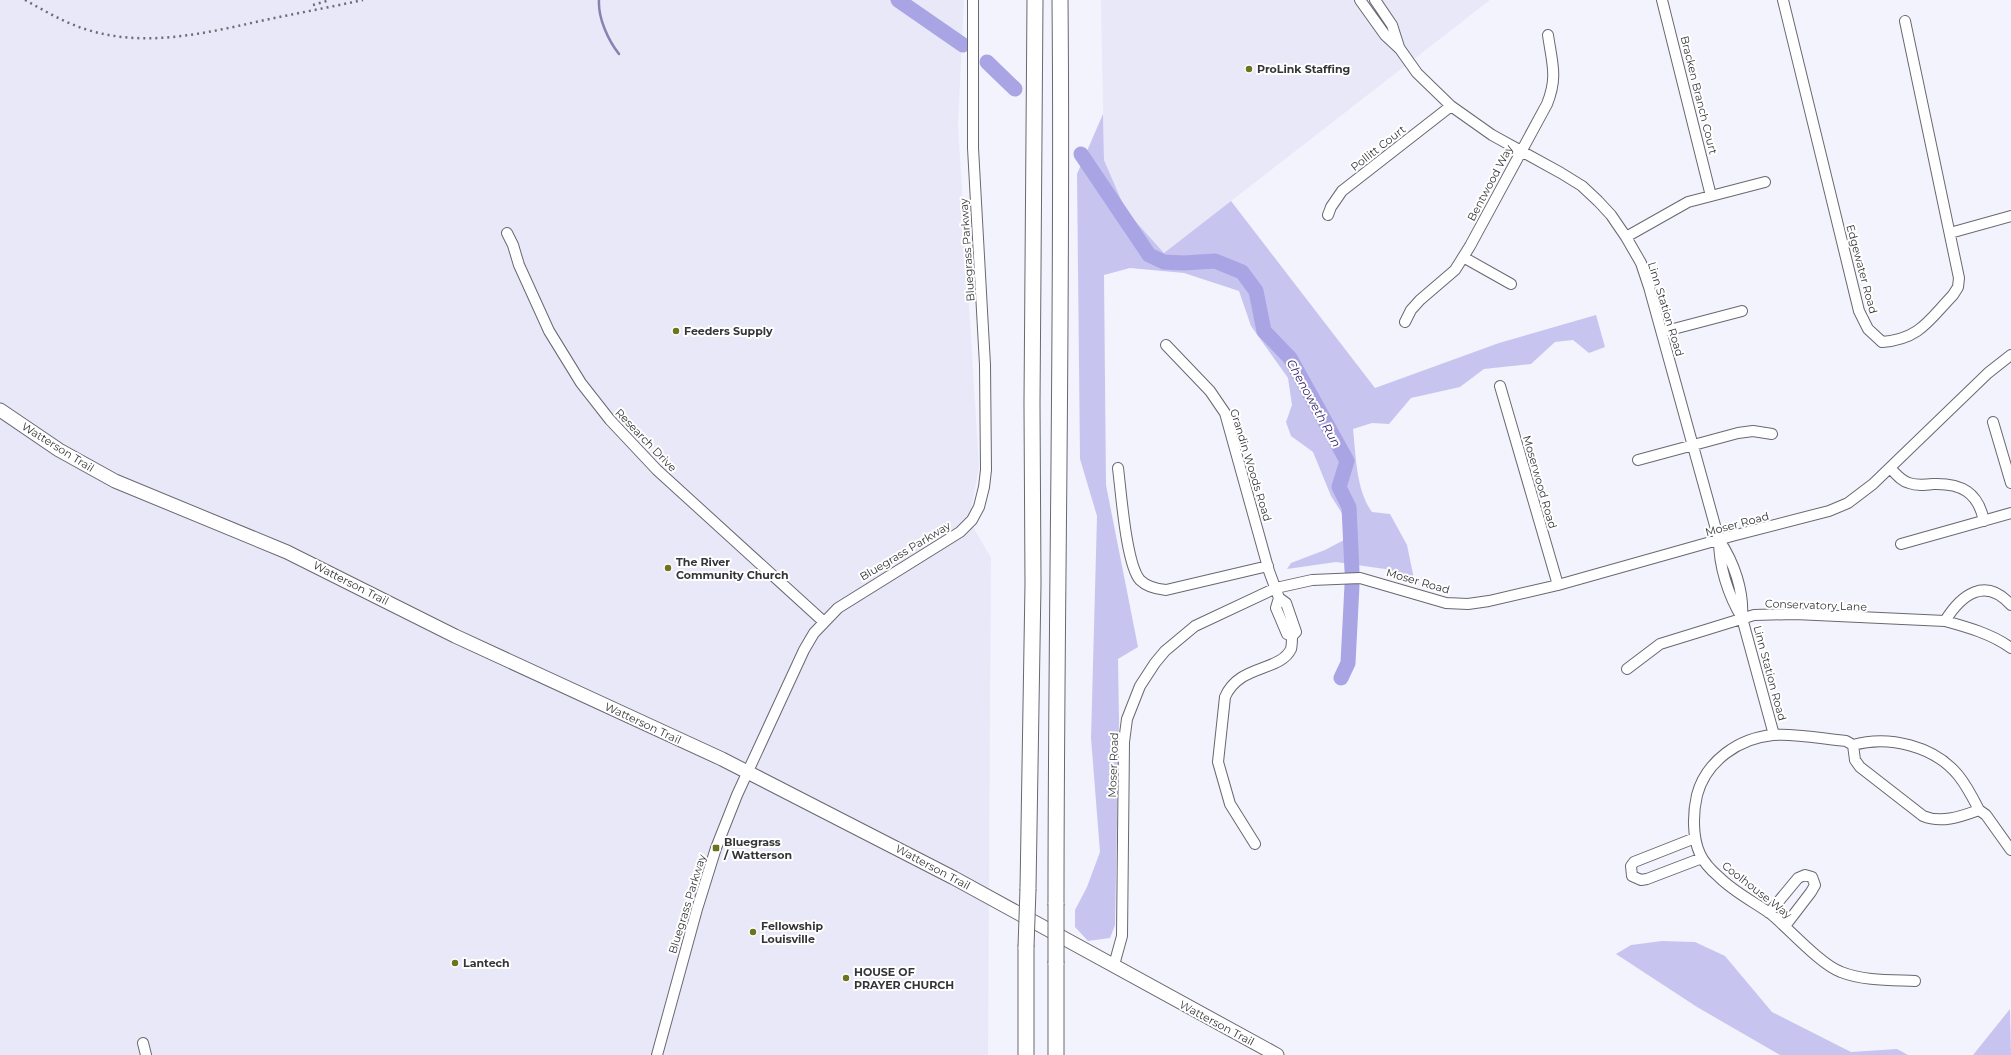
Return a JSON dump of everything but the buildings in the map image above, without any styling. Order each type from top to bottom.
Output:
[{"type":"highway","points":[[1026,1055],[1026,948],[1033,584],[1033,204],[1035,0]]},
{"type":"highway","points":[[1056,1055],[1056,555],[1061,377],[1060,0]]},
{"type":"main road","name":"Watterson Trail","points":[[0,410],[59,450],[115,481],[314,565],[461,638],[748,772],[941,871],[1277,1055]]},
{"type":"street","name":"Bluegrass Parkway","points":[[657,1055],[676,979],[708,874],[737,795],[804,650],[814,633],[838,608],[853,597],[960,532],[972,520],[982,497],[986,470],[985,365],[973,148],[974,0]]},
{"type":"street","name":"Linn Station Road","points":[[1360,0],[1385,35],[1400,49],[1417,73],[1451,106],[1474,124],[1582,186],[1611,215],[1641,263],[1650,287],[1719,540],[1730,556],[1743,603],[1742,618],[1774,735]]},
{"type":"street","name":"Linn Station Road","points":[[1375,0],[1392,25],[1400,49]]},
{"type":"street","name":"Bracken Branch Court","points":[[1662,0],[1712,196]]},
{"type":"street","name":"Edgewater Road","points":[[1783,0],[1859,311],[1868,329],[1882,342],[1896,341],[1916,333],[1954,295],[1958,287],[1959,278],[1904,21]]},
{"type":"street","name":"Bentwood Way","points":[[1405,322],[1411,310],[1420,300],[1450,275],[1463,257],[1547,104],[1552,91],[1554,67],[1548,35]]},
{"type":"street","name":"Pollitt Court","points":[[1328,215],[1331,207],[1342,191],[1451,106]]},
{"type":"street","points":[[1626,237],[1673,209],[1688,202],[1766,182]]},
{"type":"street","points":[[1950,233],[2011,216]]},
{"type":"street","name":"Research Drive","points":[[507,233],[513,245],[519,265],[549,331],[581,383],[610,420],[657,470],[824,622]]},
{"type":"street","points":[[1463,257],[1511,284]]},
{"type":"street","points":[[1662,332],[1742,311]]},
{"type":"street","name":"Grandin Woods Road","points":[[1166,345],[1210,391],[1224,413],[1268,566],[1279,598],[1276,608],[1286,634],[1292,636],[1291,648],[1283,658],[1245,674],[1229,688],[1225,697],[1218,762],[1230,804],[1255,844]]},
{"type":"street","name":"Moser Road","points":[[1114,966],[1122,936],[1124,742],[1128,719],[1135,697],[1154,663],[1176,640],[1195,626],[1276,588],[1312,580],[1360,578],[1446,603],[1468,604],[1489,601],[1558,585],[1719,540],[1814,516],[1838,508],[1860,495],[1988,373],[2011,355]]},
{"type":"street","name":"Moserwood Road","points":[[1500,386],[1558,585]]},
{"type":"street","points":[[1993,422],[2011,483]]},
{"type":"street","points":[[1638,460],[1746,432],[1772,434]]},
{"type":"street","points":[[1118,468],[1127,543],[1138,578],[1143,583],[1150,587],[1166,590],[1268,566]]},
{"type":"street","points":[[1890,468],[1902,480],[1909,484],[1947,484],[1966,490],[1980,506],[1984,521]]},
{"type":"street","points":[[1901,544],[2011,513]]},
{"type":"street","points":[[1945,621],[1954,607],[1970,593],[1994,593],[2011,605]]},
{"type":"street","name":"Conservatory Lane","points":[[1627,669],[1660,644],[1754,615],[1795,614],[1945,621],[1969,628],[2011,648]]},
{"type":"street","name":"Coolhouse Way","points":[[1915,981],[1858,977],[1839,972],[1827,964],[1770,914],[1720,878],[1702,858],[1695,838],[1695,803],[1700,786],[1708,771],[1722,756],[1738,744],[1774,735],[1846,741],[1853,745],[1873,741],[1892,742],[1918,748],[1933,754],[1946,763],[1958,775],[1979,810],[1989,818],[2011,850]]},
{"type":"street","points":[[1853,745],[1855,760],[1860,767],[1923,816],[1935,820],[1949,819],[1979,810]]},
{"type":"street","points":[[1695,838],[1634,862],[1631,866],[1632,876],[1641,880],[1647,879],[1702,858]]},
{"type":"street","points":[[1770,914],[1798,878],[1805,875],[1812,877],[1815,885],[1785,926]]},
{"type":"street","points":[[143,1043],[146,1055]]},
{"type":"shaded area","points":[[0,0],[964,0],[958,126],[979,467],[969,520],[991,558],[988,1055],[0,1055]]},
{"type":"shaded area","points":[[1101,0],[1490,0],[1164,253],[1126,211],[1104,160]]},
{"type":"shaded area","points":[[1103,114],[1104,160],[1126,211],[1164,253],[1231,201],[1375,388],[1499,343],[1596,315],[1605,347],[1589,353],[1573,340],[1555,342],[1531,364],[1484,369],[1460,387],[1411,398],[1389,424],[1372,423],[1353,429],[1356,461],[1363,494],[1372,512],[1390,514],[1407,545],[1414,579],[1385,569],[1336,562],[1287,569],[1291,563],[1325,550],[1344,540],[1345,518],[1331,496],[1313,452],[1291,436],[1286,422],[1292,405],[1288,378],[1251,326],[1239,291],[1184,273],[1130,268],[1104,275],[1106,485],[1138,647],[1118,659],[1119,720],[1115,925],[1110,938],[1088,941],[1075,927],[1075,910],[1087,887],[1100,852],[1091,738],[1097,516],[1080,459],[1077,174]]},
{"type":"shaded area","points":[[1662,941],[1695,942],[1725,956],[1772,1012],[1851,1052],[1897,1049],[1908,1055],[1780,1055],[1697,1007],[1616,954],[1631,945]]},
{"type":"shaded area","points":[[2010,1009],[2011,1055],[1973,1055]]},
{"type":"waterway","points":[[599,0],[600,14],[604,28],[619,54]]},
{"type":"waterway","name":"Chenoweth Run","points":[[898,0],[963,45]]},
{"type":"waterway","name":"Chenoweth Run","points":[[987,62],[1015,89]]},
{"type":"waterway","name":"Chenoweth Run","points":[[1081,154],[1149,255],[1164,262],[1184,263],[1215,261],[1242,272],[1256,291],[1264,331],[1290,358],[1347,461],[1339,487],[1349,507],[1352,571]]},
{"type":"waterway","name":"Chenoweth Run","points":[[1341,678],[1348,663],[1352,585]]},
{"type":"railway","points":[[25,0],[63,20],[88,30],[132,38],[176,37],[199,34],[363,0]]},
{"type":"railway","points":[[313,5],[330,0]]},
{"type":"place","name":"ProLink Staffing","points":[[1249,69]]},
{"type":"place","name":"Feeders Supply","points":[[676,331]]},
{"type":"place","name":"The River Community Church","points":[[668,568]]},
{"type":"place","name":"Bluegrass / Watterson","points":[[716,848]]},
{"type":"place","name":"Fellowship Louisville","points":[[753,932]]},
{"type":"place","name":"Lantech","points":[[455,963]]},
{"type":"place","name":"HOUSE OF PRAYER CHURCH","points":[[846,978]]}]
